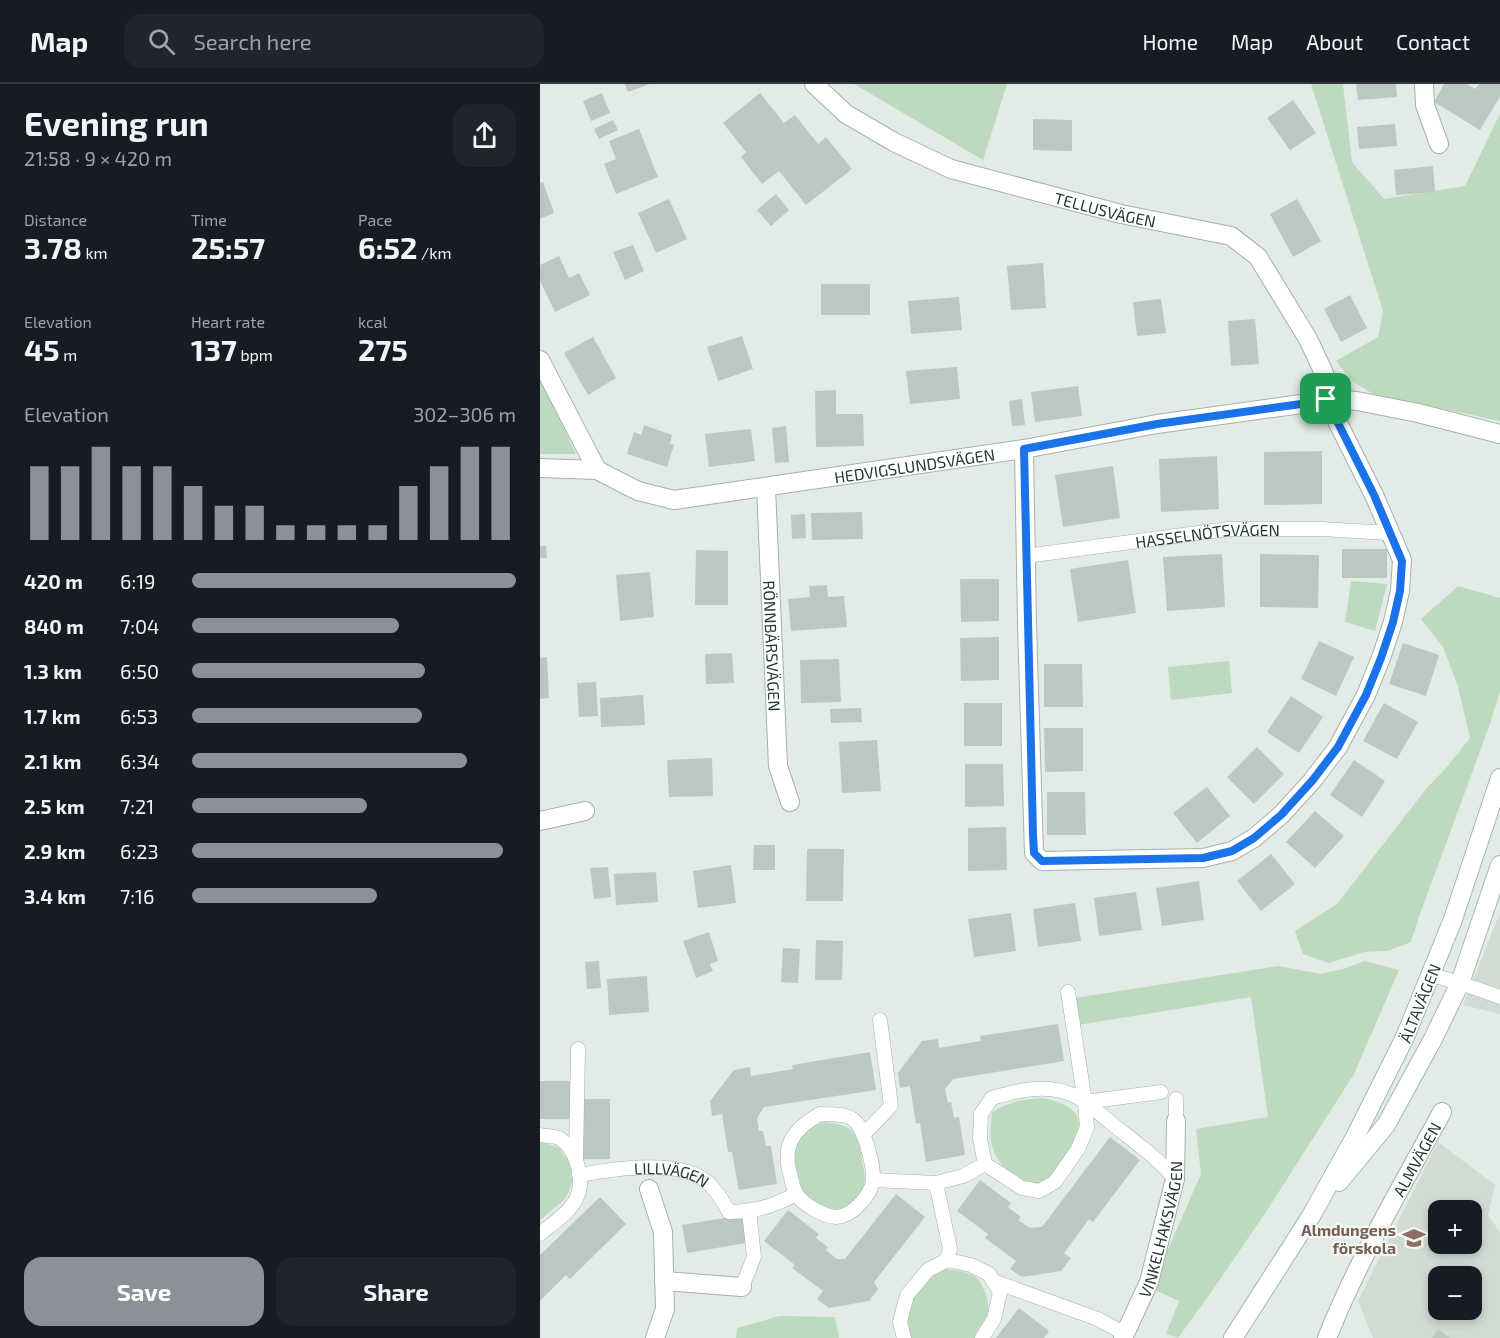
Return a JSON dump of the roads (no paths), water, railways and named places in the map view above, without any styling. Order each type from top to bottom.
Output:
[{"type":"street","name":"TELLUSVÄGEN","points":[[814,84],[846,114],[894,142],[951,169],[1121,214],[1231,237],[1258,257],[1308,339],[1324,373],[1326,399]]},
{"type":"street","points":[[1424,84],[1425,105],[1438,144]]},
{"type":"street","points":[[540,360],[597,470],[540,468]]},
{"type":"street","name":"HEDVIGSLUNDSVÄGEN","points":[[597,470],[638,491],[674,500],[1024,449],[1157,424],[1326,399],[1357,401],[1418,413],[1500,434]]},
{"type":"street","points":[[1024,449],[1034,853],[1042,861],[1203,858],[1232,851],[1254,838],[1281,815],[1312,781],[1338,747],[1366,695],[1393,622],[1400,591],[1402,561],[1374,495],[1326,399]]},
{"type":"street","name":"RÖNNBÄRSVÄGEN","points":[[766,487],[778,766],[790,802]]},
{"type":"street","name":"ÄLTAVÄGEN","points":[[1233,1338],[1311,1216],[1355,1137],[1400,1047],[1432,975],[1452,922],[1500,778]]},
{"type":"street","points":[[540,820],[585,811]]},
{"type":"street","name":"ÄLTAVÄGEN","points":[[1311,1216],[1386,1125],[1433,1039],[1460,983],[1500,865]]},
{"type":"street","name":"ALMVÄGEN","points":[[1327,1338],[1336,1314],[1380,1226],[1442,1112]]},
{"type":"street","name":"VINKELHAKSVÄGEN","points":[[1124,1336],[1149,1282],[1170,1172],[1176,1121]]},
{"type":"street","name":"LILLVÄGEN","points":[[649,1189],[663,1232],[665,1309],[656,1338]]},
{"type":"street","points":[[664,1281],[741,1287]]},
{"type":"lane","name":"HASSELNÖTSVÄGEN","points":[[1026,556],[1228,529],[1390,532]]},
{"type":"lane","points":[[1432,975],[1500,997]]},
{"type":"lane","points":[[873,1180],[936,1183],[963,1176],[985,1164],[1022,1188],[1039,1191],[1054,1182],[1078,1149],[1088,1127],[1068,992]]},
{"type":"lane","points":[[864,1134],[891,1106],[880,1020]]},
{"type":"lane","points":[[540,1234],[566,1212],[578,1197],[579,1175],[576,1156],[578,1049]]},
{"type":"lane","name":"VINKELHAKSVÄGEN","points":[[985,1164],[980,1139],[981,1114],[992,1098],[1030,1089],[1050,1089],[1069,1093],[1085,1102],[1170,1172]]},
{"type":"lane","points":[[1085,1102],[1161,1092]]},
{"type":"lane","points":[[1176,1099],[1176,1121]]},
{"type":"lane","points":[[819,1114],[842,1115],[853,1119],[864,1134],[870,1155],[873,1180],[866,1199],[850,1212],[836,1217],[814,1210],[796,1194],[788,1168],[792,1136],[803,1124],[819,1114]]},
{"type":"lane","points":[[540,1135],[559,1138],[576,1156]]},
{"type":"lane","name":"LILLVÄGEN","points":[[579,1175],[660,1168],[684,1170],[706,1180],[719,1195],[729,1212],[749,1211]]},
{"type":"lane","points":[[904,1338],[900,1322],[907,1295],[928,1270],[947,1260],[950,1249],[936,1183]]},
{"type":"lane","points":[[741,1287],[754,1257],[749,1211],[774,1206],[796,1194]]},
{"type":"lane","name":"VINKELHAKSVÄGEN","points":[[947,1260],[971,1265],[989,1274],[993,1281],[1098,1319],[1124,1336]]},
{"type":"lane","points":[[982,1338],[994,1319],[1000,1292],[993,1281]]},
{"type":"place","name":"Almdungens förskola","points":[[1414,1238]]}]
